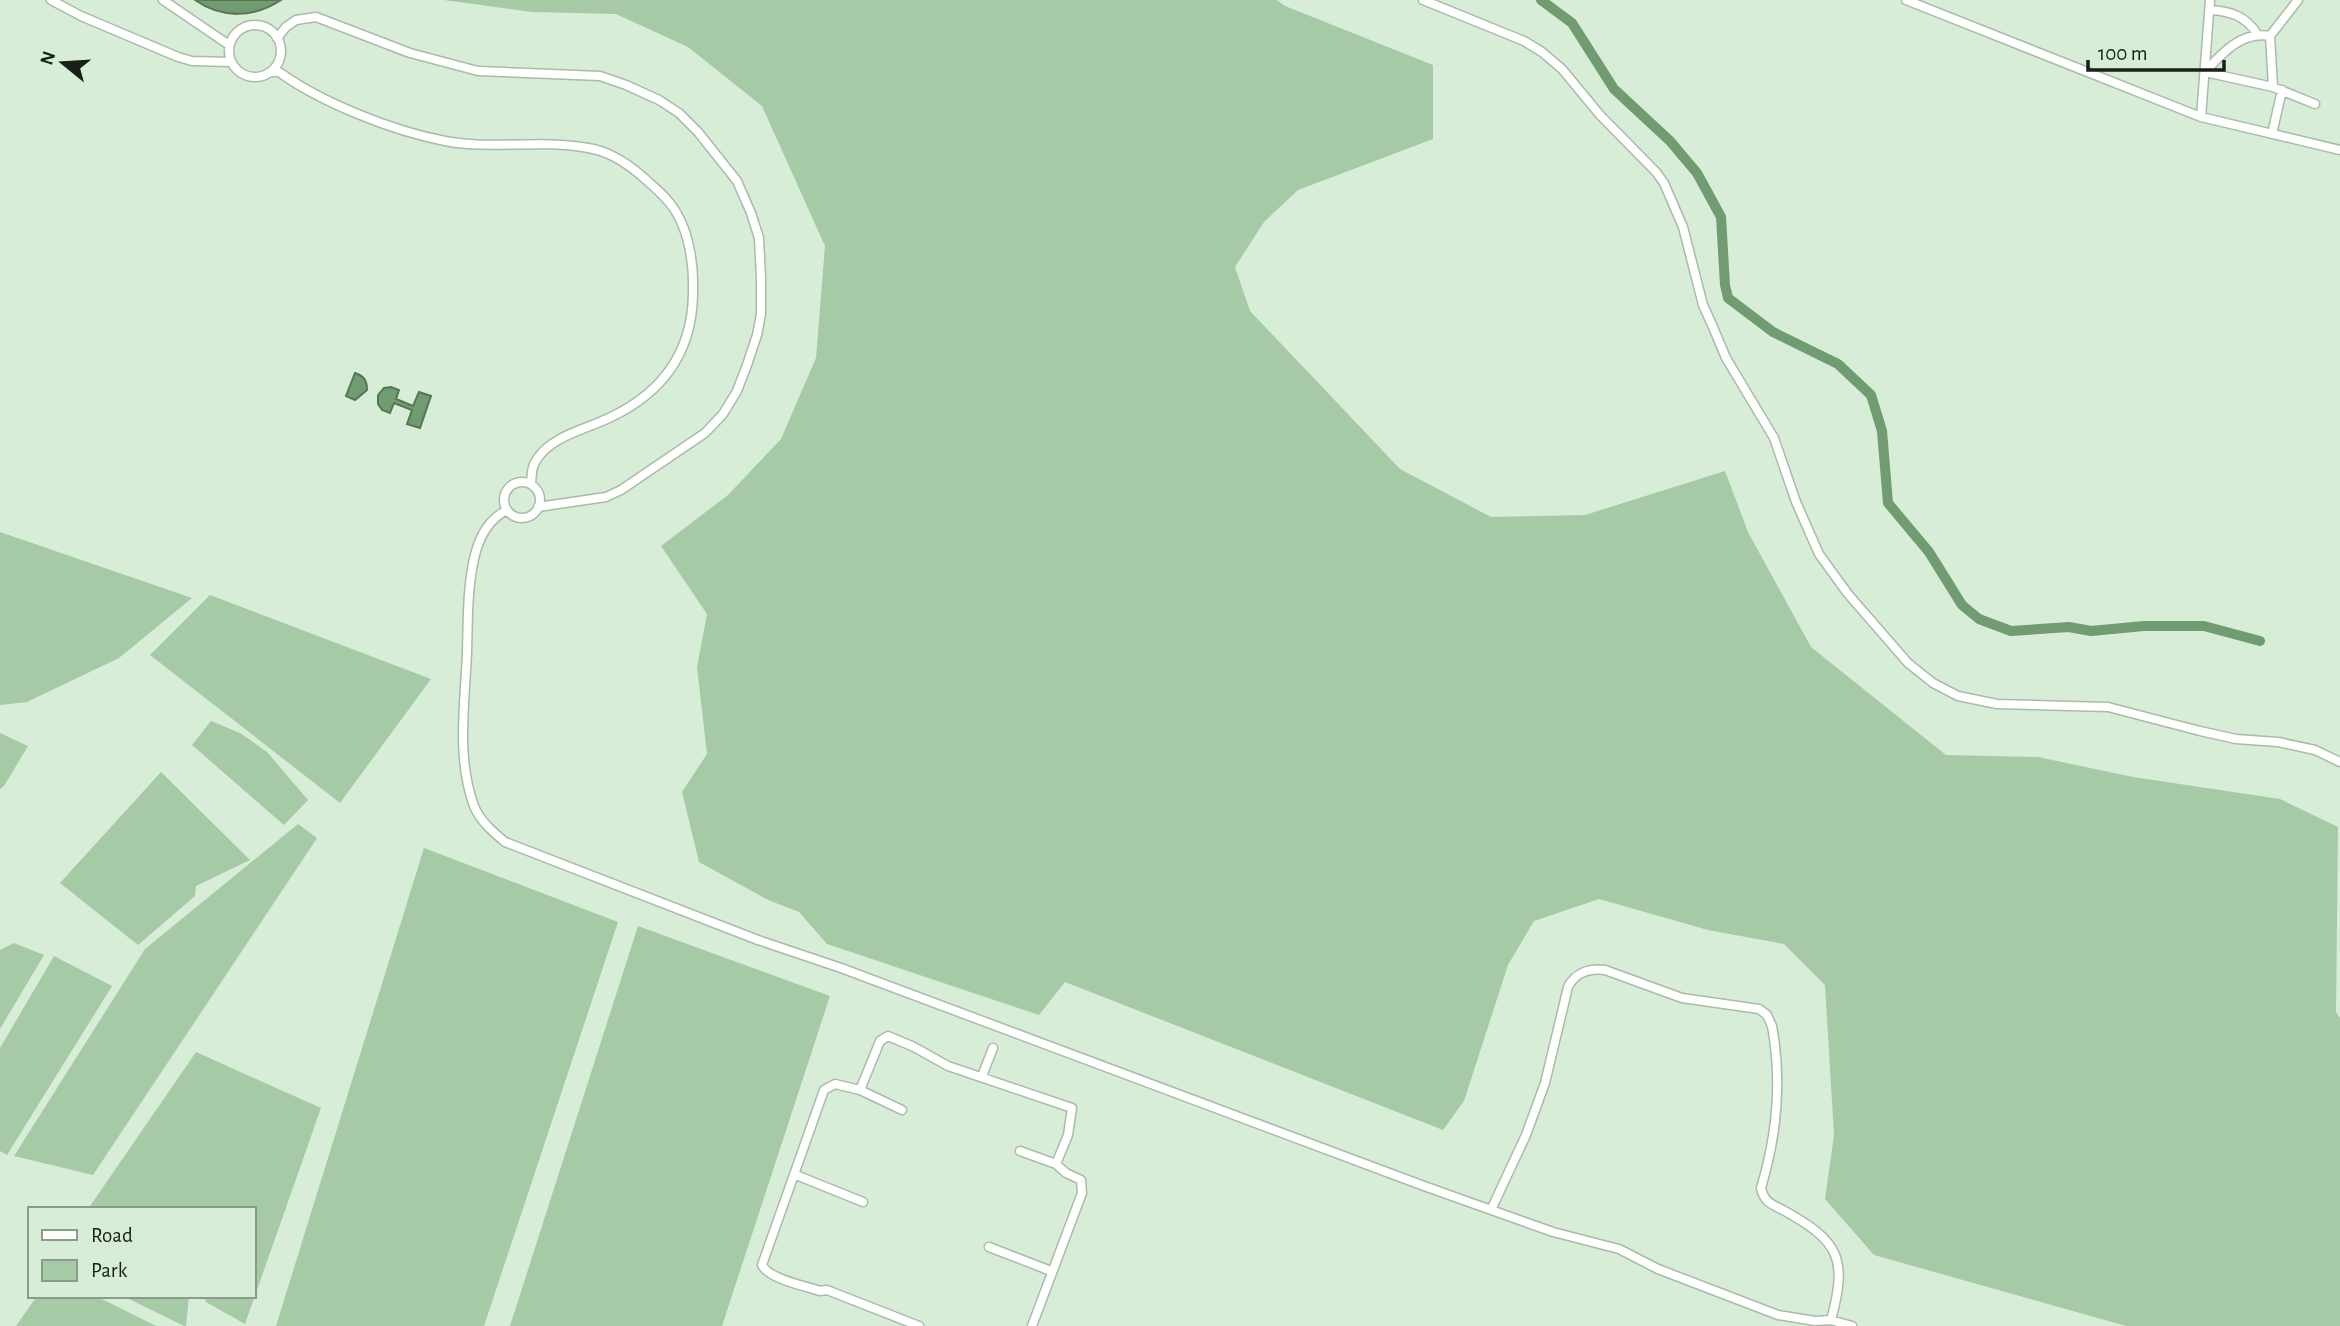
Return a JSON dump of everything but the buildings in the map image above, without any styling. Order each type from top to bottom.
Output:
[{"type":"street","points":[[51,0],[178,57],[192,61],[230,61]]},
{"type":"street","points":[[163,0],[229,45]]},
{"type":"street","points":[[1423,0],[1524,41],[1542,52],[1562,69],[1600,115],[1656,172],[1684,226],[1703,305],[1726,358],[1774,438],[1796,502],[1819,554],[1848,594],[1909,663],[1933,682],[1958,696],[1997,704],[2108,707],[2224,736],[2278,742],[2315,750],[2340,762]]},
{"type":"street","points":[[1906,0],[2201,117],[2340,150]]},
{"type":"street","points":[[2272,134],[2277,89],[2270,36],[2298,0]]},
{"type":"street","points":[[2201,117],[2210,5],[2238,15],[2252,24],[2258,34]]},
{"type":"street","points":[[277,38],[296,20],[316,17],[390,46],[478,71],[600,76],[613,80],[659,100],[679,113],[698,132],[737,181],[759,238],[761,314],[747,365],[737,391],[723,414],[705,433],[621,490],[606,497],[538,507],[526,517],[515,517],[507,510],[503,499],[508,488],[519,482],[531,485],[538,492],[538,507]]},
{"type":"street","points":[[246,26],[264,27],[277,38],[280,60],[271,72],[264,76],[248,77],[234,69],[230,61],[229,45],[232,37],[246,26]]},
{"type":"street","points":[[2205,72],[2222,53],[2241,40],[2258,34],[2270,36]]},
{"type":"street","points":[[271,72],[279,72],[339,105],[443,141],[482,146],[567,145],[613,155],[635,170],[675,210],[690,251],[693,312],[688,332],[672,367],[648,396],[630,408],[563,437],[543,452],[532,469],[531,485]]},
{"type":"street","points":[[2205,72],[2277,89],[2315,104]]},
{"type":"street","points":[[507,510],[495,516],[476,552],[469,601],[463,747],[466,776],[475,808],[485,824],[505,842],[758,940],[841,968],[1491,1210],[1567,1236],[1619,1249],[1658,1269],[1778,1315],[1815,1321],[1831,1320],[1852,1326]]},
{"type":"street","points":[[1491,1210],[1545,1083],[1568,987],[1576,976],[1592,970],[1605,970],[1682,998],[1759,1009],[1767,1015],[1772,1026],[1777,1107],[1775,1133],[1761,1188],[1763,1196],[1770,1204],[1814,1229],[1825,1239],[1834,1254],[1840,1281],[1831,1320]]},
{"type":"street","points":[[860,1090],[880,1041],[888,1036],[948,1066],[1072,1108],[1068,1135],[1056,1164]]},
{"type":"street","points":[[982,1076],[993,1048]]},
{"type":"street","points":[[902,1110],[860,1090],[835,1084],[824,1090],[762,1265],[772,1275],[852,1299],[919,1326]]},
{"type":"street","points":[[1020,1151],[1056,1164],[1066,1173],[1081,1180],[1082,1193],[1032,1326]]},
{"type":"street","points":[[796,1175],[863,1202]]},
{"type":"street","points":[[989,1247],[1051,1271]]},
{"type":"green space","points":[[444,0],[1277,0],[1285,6],[1433,65],[1433,139],[1298,190],[1264,222],[1235,267],[1250,311],[1400,469],[1491,517],[1585,515],[1725,471],[1748,532],[1811,647],[1946,755],[2038,757],[2133,777],[2280,799],[2338,827],[2336,1012],[2340,1018],[2340,1326],[2126,1326],[1874,1255],[1825,1199],[1834,1135],[1825,985],[1784,944],[1708,930],[1599,899],[1534,921],[1508,965],[1464,1101],[1443,1130],[1065,982],[1039,1015],[827,944],[799,912],[768,900],[699,862],[682,792],[707,754],[697,667],[707,614],[661,546],[728,495],[781,439],[816,358],[825,246],[762,106],[688,47],[616,14],[532,12]]},
{"type":"green space","points":[[0,532],[192,598],[119,658],[27,702],[0,705]]},
{"type":"green space","points":[[210,595],[431,679],[340,803],[150,655]]},
{"type":"green space","points":[[211,721],[240,733],[267,752],[308,800],[284,825],[192,745]]},
{"type":"green space","points":[[0,733],[28,746],[0,789]]},
{"type":"green space","points":[[161,772],[250,860],[196,886],[195,896],[138,945],[60,883]]},
{"type":"green space","points":[[298,824],[317,838],[93,1175],[14,1156],[145,949]]},
{"type":"green space","points":[[424,848],[618,922],[484,1326],[276,1326]]},
{"type":"green space","points":[[638,926],[830,996],[722,1326],[510,1326]]},
{"type":"green space","points":[[14,943],[44,955],[0,1029],[0,950]]},
{"type":"green space","points":[[54,956],[112,986],[7,1155],[0,1151],[0,1048]]},
{"type":"green space","points":[[196,1052],[321,1108],[256,1293],[256,1207],[89,1207]]},
{"type":"green space","points":[[36,1298],[100,1298],[156,1326],[16,1326]]},
{"type":"green space","points":[[127,1298],[189,1298],[184,1326]]},
{"type":"green space","points":[[205,1298],[254,1298],[245,1324],[206,1302]]},
{"type":"shaded area","points":[[195,0],[281,0],[260,10],[238,14],[216,11]]},
{"type":"shaded area","points":[[355,373],[364,379],[367,390],[355,400],[346,396]]},
{"type":"shaded area","points":[[384,388],[399,390],[396,399],[413,406],[419,392],[431,396],[420,428],[407,424],[412,410],[394,403],[390,413],[382,410],[378,404],[378,395]]},
{"type":"waterway","points":[[1541,0],[1572,23],[1614,89],[1670,141],[1697,173],[1721,217],[1728,298],[1773,332],[1838,364],[1871,395],[1882,431],[1888,503],[1929,552],[1962,605],[1979,619],[2011,631],[2069,627],[2091,631],[2144,626],[2204,626],[2260,641]]}]
